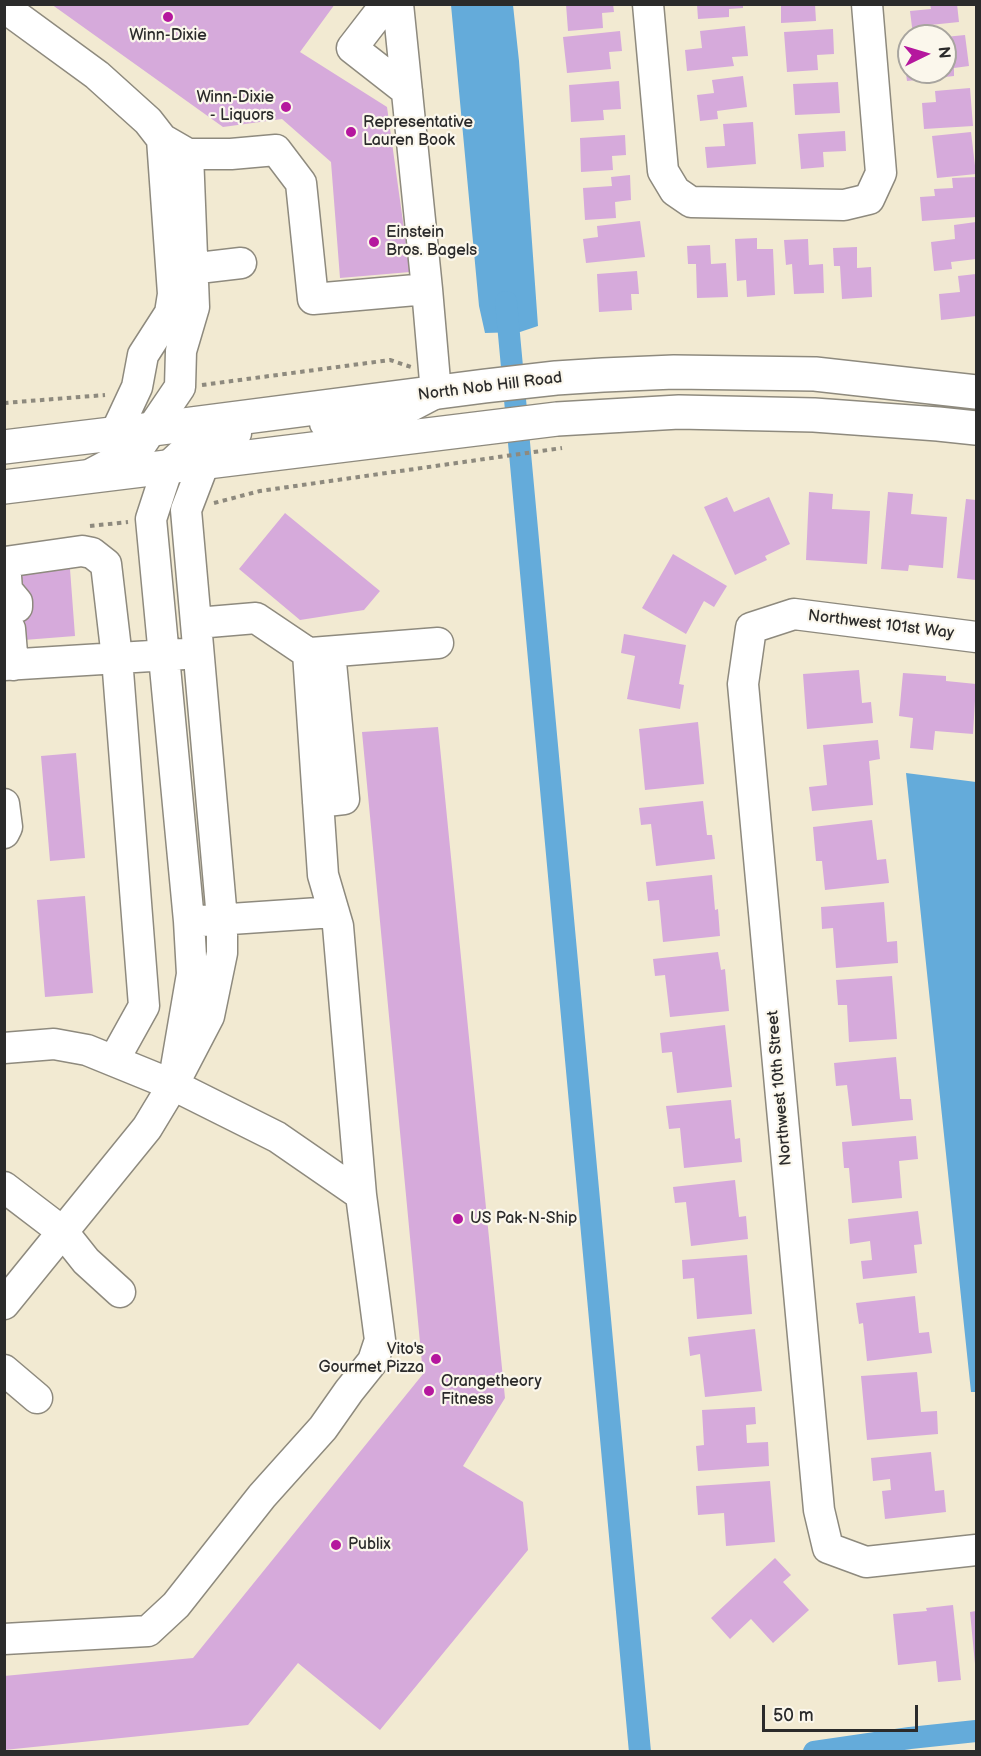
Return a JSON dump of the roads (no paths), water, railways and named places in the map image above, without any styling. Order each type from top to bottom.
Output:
[{"type":"main road","name":"North Nob Hill Road","points":[[4,447],[556,378],[674,372],[815,374],[976,392]]},
{"type":"main road","points":[[4,487],[476,429],[560,433],[679,412],[803,415],[976,428]]},
{"type":"street","points":[[386,4],[352,48],[407,91]]},
{"type":"street","points":[[173,1085],[192,974],[151,519],[168,467],[200,437],[394,415],[436,393],[398,4]]},
{"type":"street","points":[[648,4],[663,171],[675,191],[691,202],[843,205],[869,199],[881,173],[867,4]]},
{"type":"street","points":[[4,7],[97,75],[148,122],[162,139],[188,154],[231,154],[276,150],[301,183],[313,299],[427,289]]},
{"type":"street","points":[[85,478],[138,449],[180,387],[181,351],[194,307],[182,270],[162,139]]},
{"type":"street","points":[[115,434],[134,393],[143,355],[170,314],[172,294],[182,270],[188,154]]},
{"type":"street","points":[[182,270],[241,263]]},
{"type":"street","points":[[4,1304],[147,1128],[173,1085],[208,1016],[222,953],[222,920],[186,510],[204,463]]},
{"type":"street","points":[[114,1060],[144,1006],[117,658],[106,564],[92,553],[82,551],[10,618],[117,658],[200,653]]},
{"type":"street","name":"Northwest 101st Way","points":[[751,628],[794,614],[976,637]]},
{"type":"street","points":[[197,623],[256,618],[319,652],[438,643]]},
{"type":"street","name":"Northwest 10th Street","points":[[751,628],[743,684],[819,1510],[828,1548],[866,1562],[976,1550]]},
{"type":"street","points":[[4,1639],[148,1631],[176,1605],[262,1496],[323,1428],[373,1361],[380,1340],[361,1195],[338,926],[322,875],[318,802],[319,652]]},
{"type":"street","points":[[4,804],[7,827],[4,833]]},
{"type":"street","points":[[189,921],[334,912]]},
{"type":"street","points":[[4,1048],[54,1044],[87,1050],[114,1060],[173,1085],[277,1137],[361,1195]]},
{"type":"street","points":[[4,1187],[63,1232],[86,1261],[120,1292]]},
{"type":"street","points":[[4,1370],[37,1398]]},
{"type":"water","points":[[451,5],[513,5],[538,326],[520,332],[485,333],[479,306]]},
{"type":"water","points":[[906,773],[976,782],[976,1392],[971,1392]]},
{"type":"water","points":[[910,1738],[898,1751],[814,1751]]},
{"type":"waterway","points":[[506,302],[640,1752]]},
{"type":"waterway","points":[[814,1752],[976,1731]]},
{"type":"place","name":"Winn-Dixie","points":[[168,17]]},
{"type":"place","name":"Winn-Dixie - Liquors","points":[[286,107]]},
{"type":"place","name":"Representative Lauren Book","points":[[351,132]]},
{"type":"place","name":"Einstein Bros. Bagels","points":[[374,242]]},
{"type":"place","name":"US Pak-N-Ship","points":[[458,1219]]},
{"type":"place","name":"Vito's Gourmet Pizza","points":[[436,1359]]},
{"type":"place","name":"Orangetheory Fitness","points":[[429,1391]]},
{"type":"place","name":"Publix","points":[[336,1545]]}]
